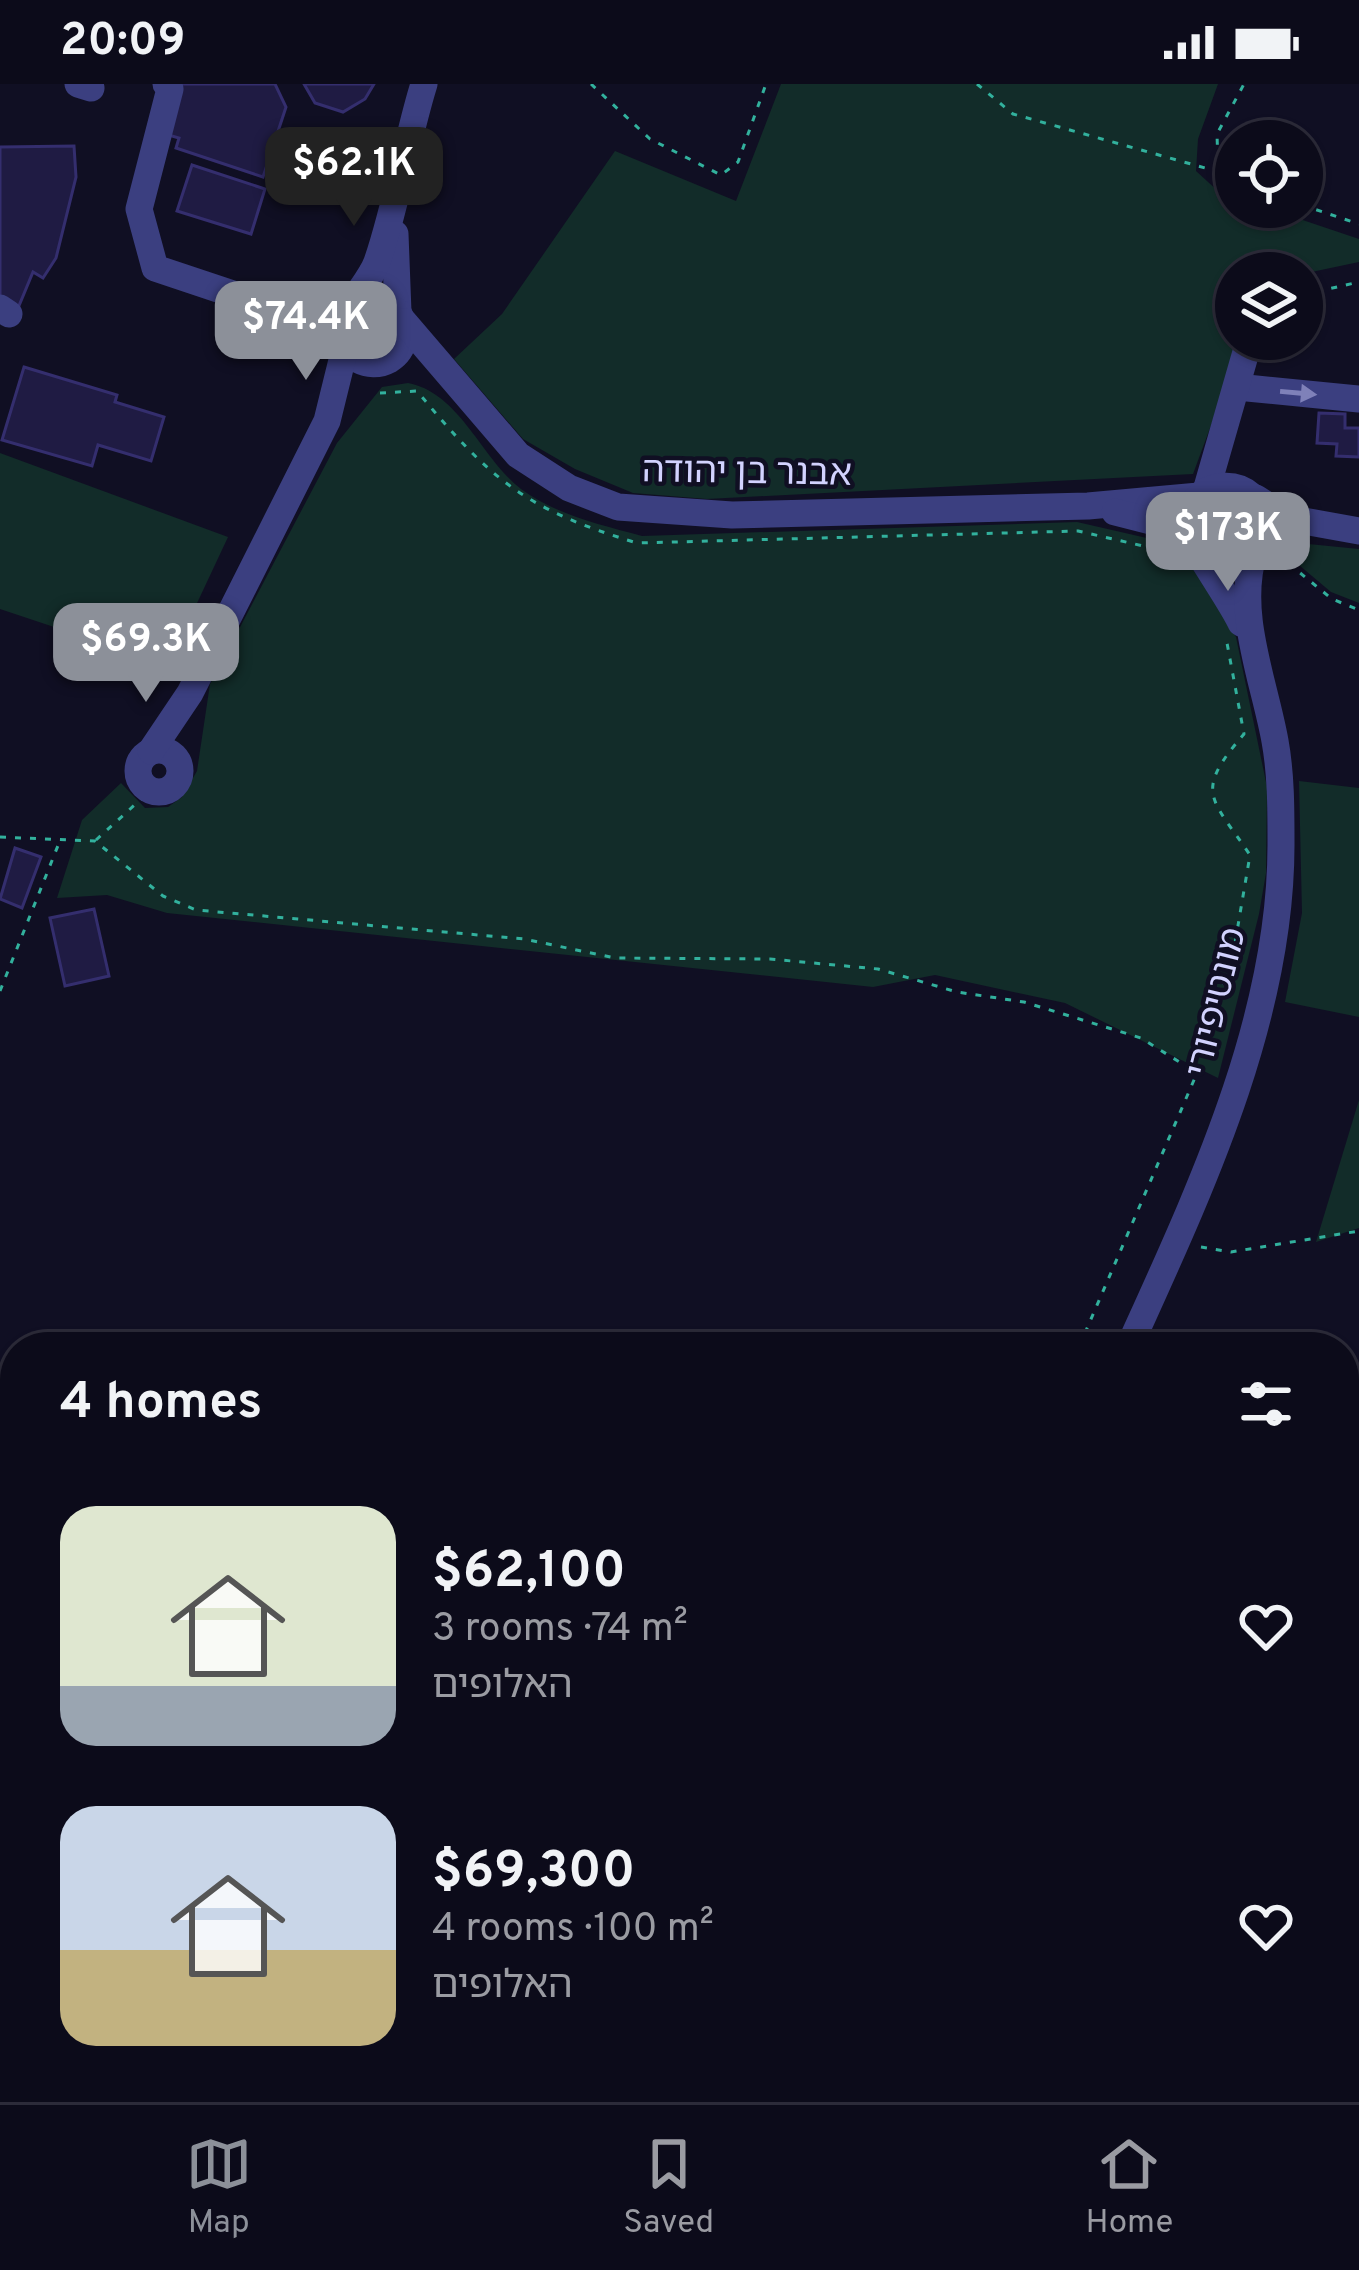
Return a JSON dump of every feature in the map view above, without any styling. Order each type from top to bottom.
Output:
[{"type":"street","points":[[166,84],[170,89],[139,209],[155,268],[346,328]]},
{"type":"street","points":[[190,693],[179,778],[171,789],[150,791],[137,775],[140,760],[190,693],[320,436],[346,328],[376,263],[424,84]]},
{"type":"street","points":[[320,436],[403,344],[394,272],[400,170]]},
{"type":"street","points":[[346,328],[371,299],[401,317]]},
{"type":"street","name":"אבנר בן יהודה","points":[[401,317],[496,433],[542,472],[592,498],[650,513],[1088,506],[1203,494]]},
{"type":"street","points":[[346,328],[359,361],[434,369],[452,380]]},
{"type":"street","points":[[1244,360],[1229,423],[1203,494],[1188,518],[1196,548],[1222,563],[1258,547],[1359,533]]},
{"type":"street","points":[[1238,387],[1359,399]]},
{"type":"street","points":[[1229,423],[1248,492],[1265,518],[1258,547]]},
{"type":"street","points":[[1203,494],[1218,486],[1248,492],[1287,518],[1359,533]]},
{"type":"street","name":"אבנר בן יהודה","points":[[1088,506],[1166,525],[1196,548]]},
{"type":"street","name":"מונטיפיורי","points":[[1136,1332],[1242,1066],[1276,924],[1281,796],[1246,589],[1258,547]]},
{"type":"street","name":"מונטיפיורי","points":[[1196,548],[1229,597],[1258,660]]},
{"type":"street","points":[[151,751],[170,753],[179,764]]},
{"type":"path","points":[[591,84],[650,139],[721,175],[738,162],[766,84]]},
{"type":"path","points":[[977,84],[1012,114],[1215,171]]},
{"type":"path","points":[[1225,120],[1244,84]]},
{"type":"path","points":[[1323,212],[1359,224]]},
{"type":"path","points":[[1323,290],[1359,282]]},
{"type":"path","points":[[1258,547],[1332,599],[1359,610]]},
{"type":"path","points":[[1085,1332],[1197,1073],[1234,949],[1250,855],[1211,798],[1214,770],[1244,734],[1224,627]]},
{"type":"path","points":[[95,841],[150,791]]},
{"type":"path","points":[[0,837],[95,841],[163,896],[196,910],[524,939],[615,958],[770,959],[878,969],[957,992],[1024,1001],[1141,1038],[1197,1073]]},
{"type":"path","points":[[0,991],[61,838]]},
{"type":"path","points":[[1176,1240],[1231,1252],[1359,1231]]},
{"type":"green space","points":[[781,84],[1218,84],[1198,139],[1196,171],[1215,188],[1215,228],[1323,227],[1359,239],[1359,262],[1323,270],[1323,252],[1215,252],[1215,360],[1235,360],[1193,474],[707,499],[633,493],[575,469],[523,439],[454,359],[502,314],[615,151],[736,201]]},
{"type":"green space","points":[[408,383],[442,399],[521,489],[549,506],[642,536],[1077,522],[1160,541],[1185,555],[1236,637],[1267,787],[1266,873],[1218,1078],[1065,1003],[935,975],[873,987],[167,913],[107,895],[57,898],[82,820],[121,783],[145,808],[168,807],[182,797],[197,771],[210,684],[337,443],[382,387]]},
{"type":"green space","points":[[0,453],[228,537],[168,665],[0,609]]},
{"type":"green space","points":[[1288,542],[1359,549],[1359,603],[1331,592],[1280,549]]},
{"type":"green space","points":[[1299,781],[1359,788],[1359,1017],[1285,1002],[1302,913]]},
{"type":"green space","points":[[1359,1100],[1359,1228],[1316,1242]]},
{"type":"building","points":[[180,84],[275,84],[286,107],[263,177],[176,148],[179,138],[165,134]]},
{"type":"building","points":[[304,84],[374,84],[365,99],[343,112],[315,103]]},
{"type":"building","points":[[74,146],[76,177],[56,258],[43,278],[33,272],[18,308],[0,298],[0,147]]},
{"type":"building","points":[[192,165],[265,189],[251,234],[177,211]]},
{"type":"building","points":[[24,367],[117,395],[115,402],[164,417],[151,461],[98,445],[92,466],[2,440]]},
{"type":"building","points":[[1319,413],[1345,414],[1345,428],[1359,428],[1359,457],[1336,456],[1337,444],[1317,443]]},
{"type":"building","points":[[15,848],[41,857],[22,908],[0,899]]},
{"type":"building","points":[[94,909],[109,976],[65,986],[50,918]]}]
